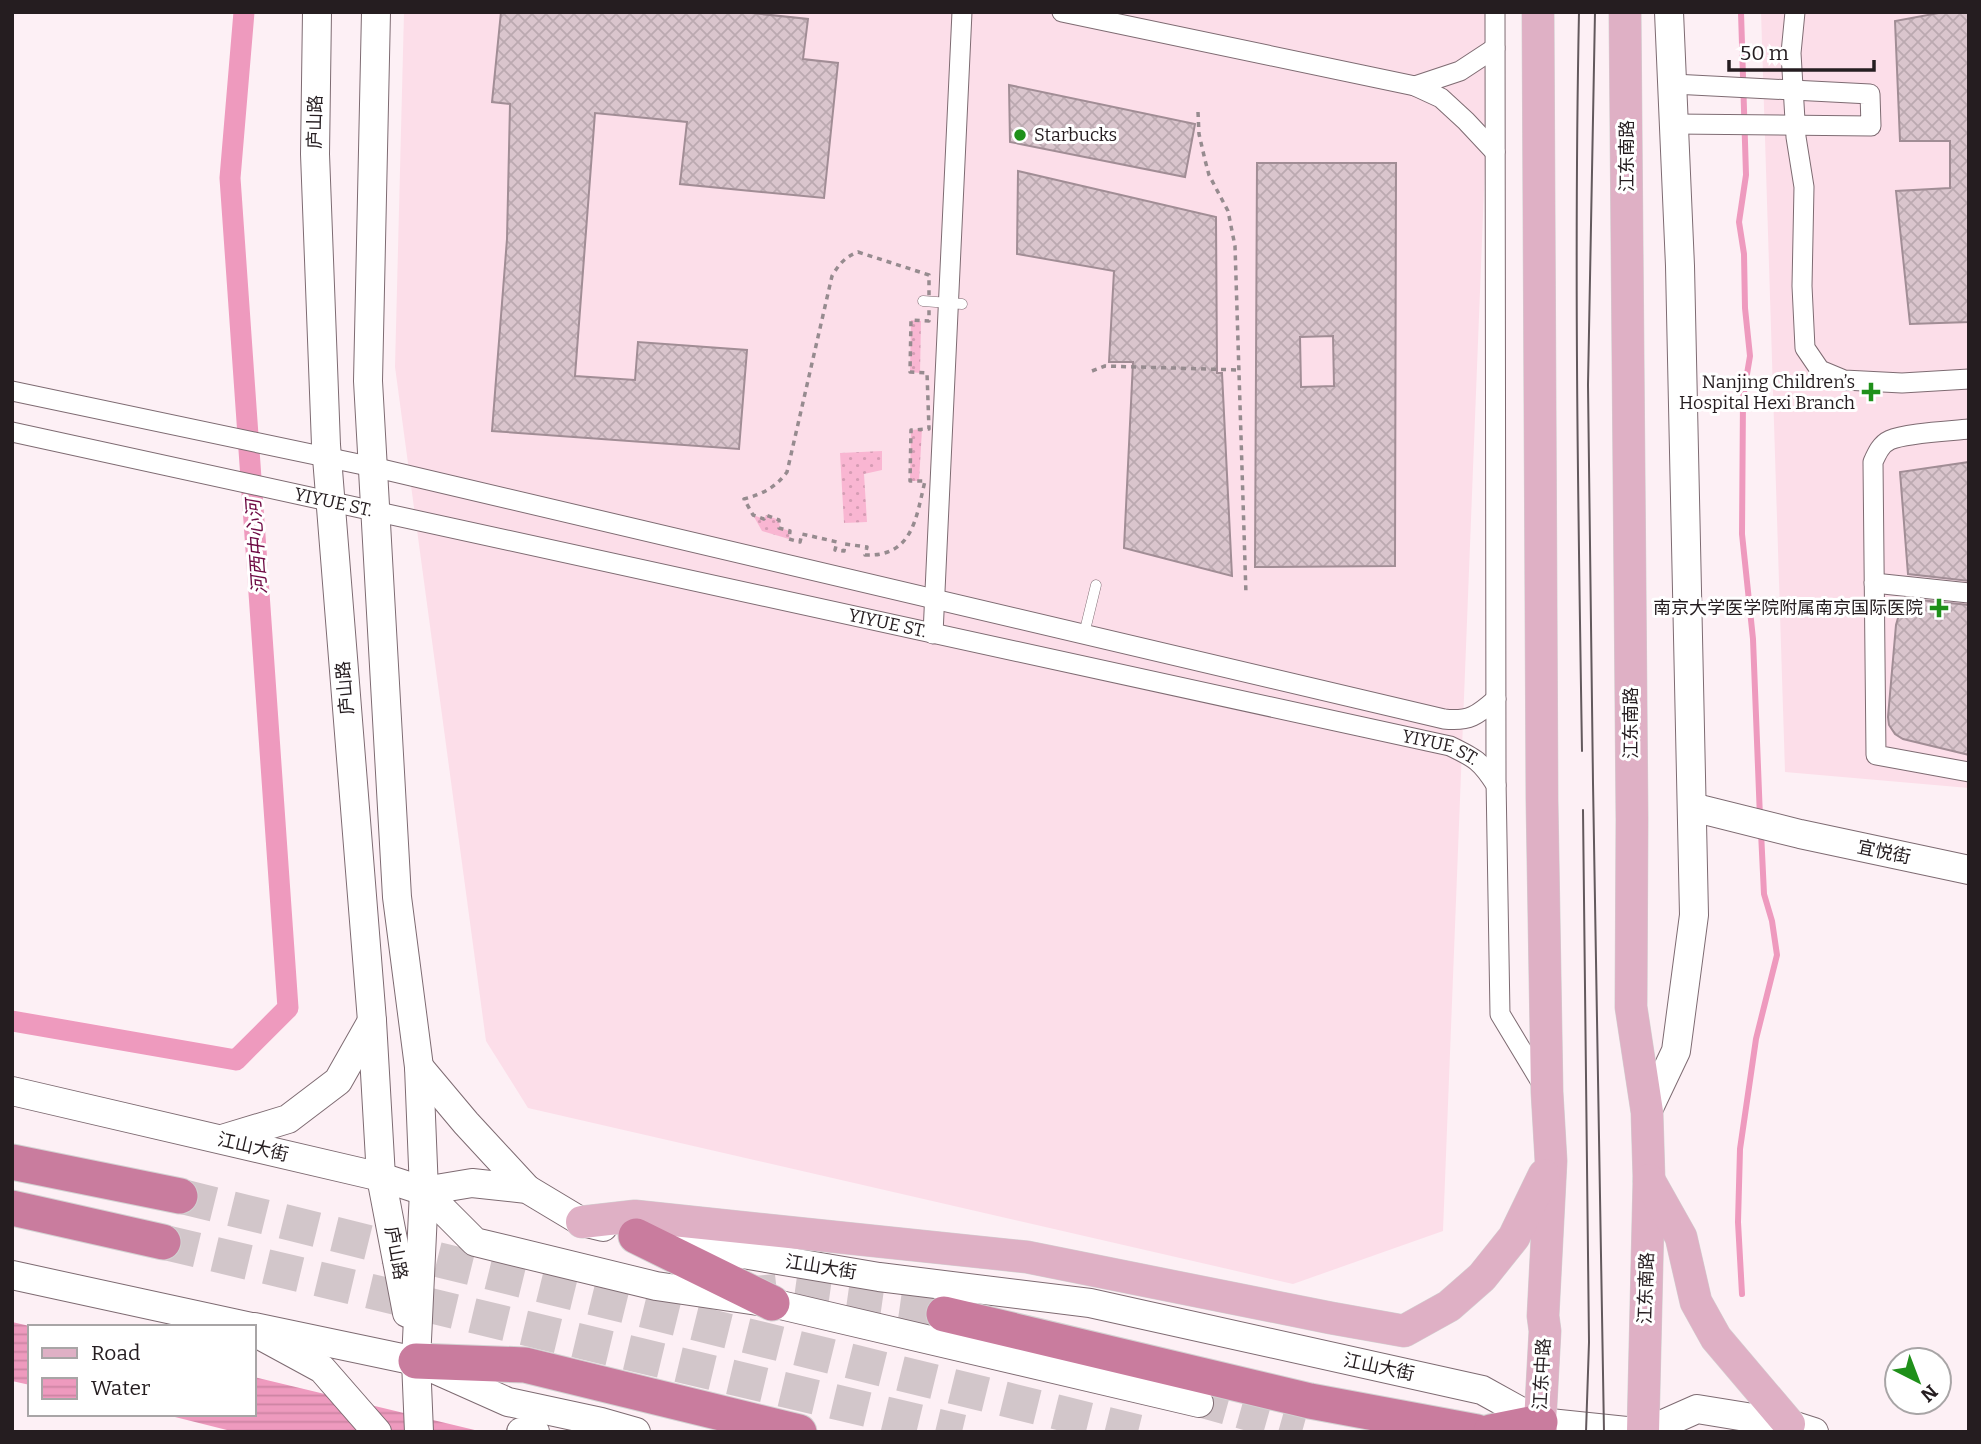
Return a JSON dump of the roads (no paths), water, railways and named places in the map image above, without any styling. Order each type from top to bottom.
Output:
[{"type":"highway","points":[[12,1162],[180,1196]]},
{"type":"highway","points":[[12,1208],[163,1241]]},
{"type":"highway","points":[[636,1236],[772,1303]]},
{"type":"highway","points":[[943,1314],[1310,1401],[1477,1432]]},
{"type":"highway","points":[[416,1361],[525,1365],[799,1432]]},
{"type":"highway","points":[[1491,1432],[1541,1427]]},
{"type":"main road","name":"庐山路","points":[[317,12],[315,154],[327,457],[382,1177],[416,1361]]},
{"type":"main road","name":"庐山路","points":[[376,12],[368,381],[397,897],[419,1068],[424,1191],[416,1361],[419,1432]]},
{"type":"main road","points":[[582,1222],[635,1216],[1027,1257],[1404,1331],[1449,1306],[1482,1277],[1514,1237],[1551,1161],[1547,1092],[1542,800],[1538,12]]},
{"type":"main road","name":"江东南路","points":[[1625,12],[1632,819],[1631,1007],[1647,1112],[1649,1179],[1644,1432]]},
{"type":"main road","points":[[1647,1112],[1676,1051],[1694,915],[1702,810],[1670,12]]},
{"type":"main road","name":"宜悦街","points":[[1702,810],[1969,870]]},
{"type":"main road","points":[[222,1139],[288,1119],[338,1081],[372,1021]]},
{"type":"main road","points":[[419,1068],[527,1189]]},
{"type":"main road","name":"江山大街","points":[[12,1091],[382,1177],[424,1191],[472,1183],[527,1189],[582,1222],[636,1236],[879,1277],[1090,1303],[1482,1390],[1541,1427],[1636,1432]]},
{"type":"main road","name":"江东中路","points":[[1541,1427],[1545,1331],[1543,1316],[1551,1161]]},
{"type":"main road","points":[[1649,1179],[1681,1237],[1696,1302],[1716,1338],[1802,1428]]},
{"type":"main road","points":[[424,1191],[475,1242],[656,1286],[772,1303],[1199,1403]]},
{"type":"main road","points":[[12,1275],[240,1325]]},
{"type":"main road","points":[[256,1328],[416,1361],[508,1402],[636,1432]]},
{"type":"main road","points":[[256,1331],[322,1369],[377,1432]]},
{"type":"main road","points":[[508,1402],[549,1432]]},
{"type":"main road","points":[[1644,1432],[1697,1409],[1802,1428]]},
{"type":"main road","points":[[521,1432],[536,1432]]},
{"type":"street","points":[[933,634],[941,302],[962,12]]},
{"type":"street","points":[[1062,12],[1415,86],[1441,98],[1495,152]]},
{"type":"street","points":[[1495,12],[1496,785],[1500,1014],[1547,1092]]},
{"type":"street","points":[[1795,12],[1791,53],[1795,125],[1804,187],[1801,286],[1805,348],[1820,370],[1844,380],[1902,383],[1969,379]]},
{"type":"street","points":[[1415,86],[1460,71],[1495,48]]},
{"type":"street","points":[[1673,84],[1870,94],[1871,126],[1674,124]]},
{"type":"street","name":"YIYUE ST.","points":[[12,391],[373,467],[1444,719],[1470,719],[1496,699]]},
{"type":"street","points":[[1969,429],[1890,440],[1880,448],[1873,461],[1876,755],[1969,772]]},
{"type":"street","name":"YIYUE ST.","points":[[12,432],[1450,746],[1473,757],[1496,785]]},
{"type":"street","points":[[1874,583],[1969,593]]},
{"type":"lane","points":[[1084,634],[1096,585]]},
{"type":"water","points":[[12,1322],[28,1326],[28,1385],[12,1381]]},
{"type":"water","points":[[256,1377],[483,1432],[235,1432],[171,1416],[256,1416]]},
{"type":"waterway","name":"河西中心河","points":[[12,1021],[236,1060],[288,1008],[230,178],[244,12]]},
{"type":"waterway","points":[[1741,12],[1746,175],[1739,222],[1744,254],[1745,308],[1750,356],[1743,398],[1742,534],[1753,639],[1760,818]]},
{"type":"waterway","points":[[1742,1294],[1738,1222],[1740,1149],[1756,1039],[1777,955],[1772,921],[1764,894],[1761,832]]},
{"type":"tunnel","points":[[180,1196],[1138,1432]]},
{"type":"tunnel","points":[[163,1242],[962,1432]]},
{"type":"tunnel","points":[[742,1295],[780,1291],[944,1314]]},
{"type":"tunnel","points":[[1199,1403],[1302,1432]]},
{"type":"tram line","points":[[1579,12],[1577,289],[1582,751]]},
{"type":"tram line","points":[[1595,12],[1588,385],[1604,1432]]},
{"type":"tram line","points":[[1583,810],[1589,1342],[1586,1432]]},
{"type":"place","name":"Starbucks","points":[[1020,135]]},
{"type":"place","name":"Nanjing Children’s Hospital Hexi Branch","points":[[1871,392]]},
{"type":"place","name":"南京大学医学院附属南京国际医院","points":[[1939,608]]}]
